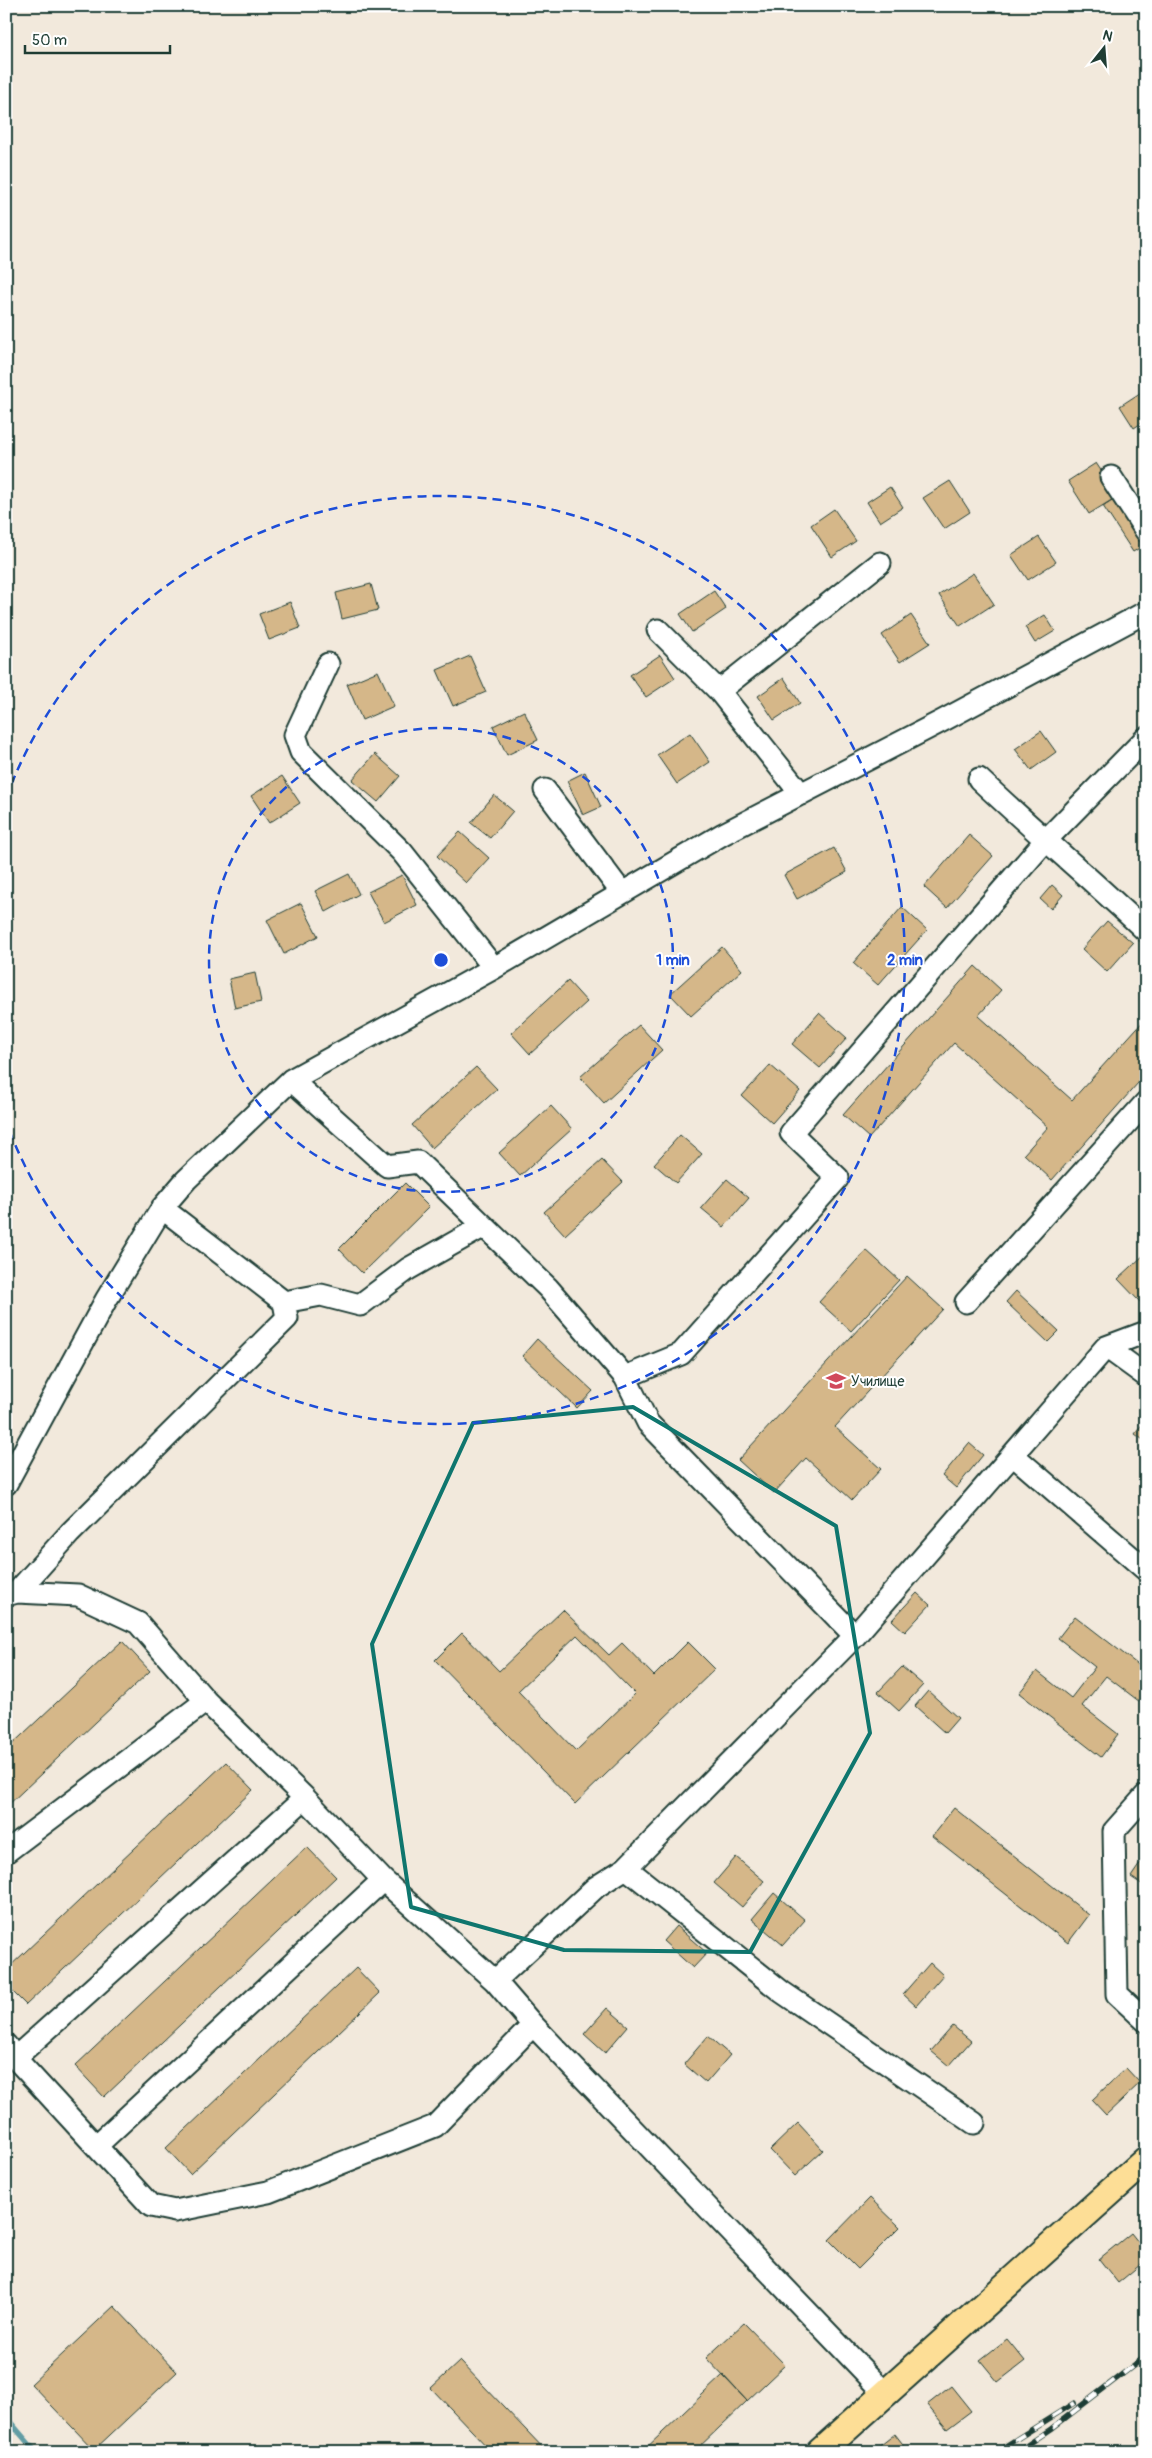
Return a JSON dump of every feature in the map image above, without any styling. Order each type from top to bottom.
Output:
[{"type":"main road","points":[[820,2452],[1146,2160]]},
{"type":"street","points":[[1111,477],[1146,532]]},
{"type":"street","points":[[720,691],[880,563]]},
{"type":"street","points":[[6,1484],[106,1300],[162,1208],[186,1180],[291,1080],[494,968],[723,834],[1146,612]]},
{"type":"street","points":[[658,630],[720,691],[800,794]]},
{"type":"street","points":[[328,664],[295,735],[301,752],[402,852],[494,968]]},
{"type":"street","points":[[624,1377],[681,1354],[838,1178],[791,1133],[1045,841],[1146,738]]},
{"type":"street","points":[[979,779],[1045,841],[1074,863],[1146,931]]},
{"type":"street","points":[[545,790],[622,894]]},
{"type":"street","points":[[291,1080],[387,1166],[418,1162],[548,1288],[624,1377],[648,1423],[855,1636]]},
{"type":"street","points":[[966,1302],[1146,1102]]},
{"type":"street","points":[[12,1593],[287,1318],[284,1302],[162,1208]]},
{"type":"street","points":[[284,1302],[320,1296],[360,1305],[408,1270],[484,1226]]},
{"type":"street","points":[[495,1981],[596,1887],[626,1868],[855,1636],[1106,1347],[1146,1332]]},
{"type":"street","points":[[1106,1347],[1146,1376]]},
{"type":"street","points":[[1013,1455],[1146,1570]]},
{"type":"street","points":[[12,1593],[78,1594],[138,1624],[206,1701],[305,1798],[383,1880],[495,1981],[533,2025],[885,2393]]},
{"type":"street","points":[[6,1852],[206,1701]]},
{"type":"street","points":[[1146,1795],[1114,1831],[1117,1994],[1146,2021]]},
{"type":"street","points":[[305,1798],[11,2052],[151,2206],[175,2211],[268,2192],[435,2126],[533,2025]]},
{"type":"street","points":[[626,1868],[782,1992],[844,2032],[974,2123]]},
{"type":"street","points":[[96,2146],[383,1880]]},
{"type":"highlighted area","points":[[633,1407],[836,1526],[870,1733],[750,1952],[564,1950],[411,1907],[372,1644],[473,1423]]},
{"type":"building","points":[[1146,389],[1146,420],[1134,428],[1120,406]]},
{"type":"building","points":[[1096,463],[1118,496],[1089,514],[1068,481]]},
{"type":"building","points":[[950,481],[970,512],[944,529],[923,498]]},
{"type":"building","points":[[890,487],[903,507],[880,522],[867,502]]},
{"type":"building","points":[[1118,496],[1146,540],[1146,544],[1133,552],[1103,506]]},
{"type":"building","points":[[834,509],[856,541],[832,557],[811,525]]},
{"type":"building","points":[[1039,537],[1056,562],[1028,580],[1011,555]]},
{"type":"building","points":[[973,573],[994,604],[960,626],[939,595]]},
{"type":"building","points":[[371,584],[378,610],[342,619],[336,593]]},
{"type":"building","points":[[714,591],[726,609],[692,632],[680,614]]},
{"type":"building","points":[[290,602],[300,628],[269,640],[259,614]]},
{"type":"building","points":[[911,615],[930,643],[900,662],[882,635]]},
{"type":"building","points":[[1045,615],[1055,631],[1035,643],[1025,627]]},
{"type":"building","points":[[660,655],[675,678],[646,697],[630,675]]},
{"type":"building","points":[[470,656],[486,692],[453,706],[437,670]]},
{"type":"building","points":[[378,671],[394,706],[362,720],[347,684]]},
{"type":"building","points":[[784,678],[800,703],[774,720],[758,696]]},
{"type":"building","points":[[524,711],[538,740],[507,755],[493,726]]},
{"type":"building","points":[[1041,731],[1056,752],[1031,770],[1015,749]]},
{"type":"building","points":[[690,733],[710,762],[677,784],[657,755]]},
{"type":"building","points":[[375,754],[400,776],[378,802],[352,780]]},
{"type":"building","points":[[585,772],[601,807],[583,815],[567,781]]},
{"type":"building","points":[[282,776],[300,803],[269,823],[251,796]]},
{"type":"building","points":[[494,795],[513,811],[490,838],[471,823]]},
{"type":"building","points":[[460,832],[489,858],[466,883],[437,856]]},
{"type":"building","points":[[969,835],[993,856],[947,908],[924,887]]},
{"type":"building","points":[[834,848],[847,872],[797,899],[784,875]]},
{"type":"building","points":[[349,874],[359,894],[326,912],[315,891]]},
{"type":"building","points":[[402,875],[417,905],[384,922],[368,892]]},
{"type":"building","points":[[1052,885],[1063,895],[1051,909],[1040,899]]},
{"type":"building","points":[[301,903],[318,936],[284,954],[267,920]]},
{"type":"building","points":[[902,907],[927,930],[878,985],[853,963]]},
{"type":"building","points":[[1107,921],[1133,943],[1107,972],[1082,949]]},
{"type":"building","points":[[722,947],[742,970],[691,1016],[670,994]]},
{"type":"building","points":[[975,966],[1001,990],[978,1016],[1072,1100],[1146,1018],[1146,1074],[1052,1180],[1024,1154],[1048,1127],[954,1043],[869,1138],[843,1115]]},
{"type":"building","points":[[255,973],[261,1002],[235,1008],[229,979]]},
{"type":"building","points":[[568,981],[587,1002],[530,1054],[511,1033]]},
{"type":"building","points":[[819,1013],[847,1038],[820,1068],[792,1044]]},
{"type":"building","points":[[639,1025],[662,1050],[604,1103],[580,1077]]},
{"type":"building","points":[[770,1065],[800,1091],[772,1123],[742,1096]]},
{"type":"building","points":[[476,1067],[497,1089],[432,1148],[412,1125]]},
{"type":"building","points":[[551,1106],[572,1129],[520,1176],[499,1153]]},
{"type":"building","points":[[680,1135],[702,1154],[676,1183],[654,1164]]},
{"type":"building","points":[[602,1160],[623,1182],[565,1235],[544,1212]]},
{"type":"building","points":[[727,1179],[749,1198],[724,1227],[701,1208]]},
{"type":"building","points":[[405,1183],[429,1207],[362,1273],[339,1249]]},
{"type":"building","points":[[866,1250],[899,1280],[851,1331],[819,1302]]},
{"type":"building","points":[[1146,1253],[1146,1297],[1140,1302],[1118,1279]]},
{"type":"building","points":[[907,1276],[943,1309],[835,1427],[881,1469],[852,1500],[806,1458],[774,1493],[738,1460]]},
{"type":"building","points":[[1016,1291],[1059,1331],[1048,1342],[1006,1302]]},
{"type":"building","points":[[537,1339],[593,1391],[577,1408],[522,1356]]},
{"type":"building","points":[[1146,1419],[1146,1442],[1135,1434]]},
{"type":"building","points":[[969,1443],[983,1455],[956,1488],[942,1476]]},
{"type":"building","points":[[917,1593],[930,1605],[905,1632],[892,1620]]},
{"type":"building","points":[[563,1610],[609,1655],[622,1643],[654,1676],[688,1642],[715,1669],[575,1804],[435,1660],[462,1633],[499,1671]],"holes":[[[577,1635],[635,1694],[576,1751],[518,1691]]]},
{"type":"building","points":[[1075,1616],[1146,1671],[1146,1695],[1140,1702],[1106,1676],[1082,1706],[1118,1734],[1101,1757],[1019,1693],[1037,1671],[1071,1698],[1095,1667],[1058,1638]]},
{"type":"building","points":[[122,1641],[150,1671],[6,1807],[6,1750]]},
{"type":"building","points":[[902,1667],[923,1685],[899,1711],[878,1692]]},
{"type":"building","points":[[928,1691],[958,1718],[945,1733],[915,1706]]},
{"type":"building","points":[[226,1762],[253,1790],[26,2005],[6,1985],[6,1970]]},
{"type":"building","points":[[954,1808],[1089,1915],[1068,1943],[932,1836]]},
{"type":"building","points":[[307,1847],[336,1877],[104,2097],[75,2066]]},
{"type":"building","points":[[1146,1855],[1146,1887],[1131,1877]]},
{"type":"building","points":[[736,1857],[764,1881],[742,1907],[714,1883]]},
{"type":"building","points":[[774,1893],[805,1920],[783,1945],[752,1919]]},
{"type":"building","points":[[676,1926],[707,1953],[693,1968],[663,1941]]},
{"type":"building","points":[[930,1963],[943,1975],[916,2006],[903,1994]]},
{"type":"building","points":[[356,1968],[380,1993],[190,2174],[166,2148]]},
{"type":"building","points":[[607,2008],[628,2026],[605,2053],[584,2034]]},
{"type":"building","points":[[953,2026],[971,2041],[949,2066],[931,2051]]},
{"type":"building","points":[[708,2036],[730,2055],[706,2083],[684,2064]]},
{"type":"building","points":[[1126,2068],[1140,2083],[1106,2115],[1092,2100]]},
{"type":"building","points":[[798,2123],[823,2150],[795,2176],[770,2150]]},
{"type":"building","points":[[870,2198],[900,2227],[858,2269],[829,2240]]},
{"type":"building","points":[[1131,2233],[1146,2252],[1146,2260],[1118,2283],[1099,2259]]},
{"type":"building","points":[[114,2306],[177,2372],[94,2450],[31,2384]]},
{"type":"building","points":[[744,2323],[785,2365],[747,2401],[706,2358]]},
{"type":"building","points":[[1007,2339],[1025,2361],[998,2382],[980,2360]]},
{"type":"building","points":[[460,2361],[547,2452],[492,2452],[431,2388]]},
{"type":"building","points":[[723,2375],[747,2401],[694,2452],[642,2452]]},
{"type":"building","points":[[951,2386],[971,2411],[947,2429],[927,2405]]},
{"type":"building","points":[[895,2434],[909,2452],[872,2452]]},
{"type":"waterway","points":[[6,2417],[36,2452]]},
{"type":"railway","points":[[1017,2452],[1051,2429],[1146,2356]]},
{"type":"railway","points":[[996,2452],[1074,2403]]},
{"type":"place","name":"Училище","points":[[836,1381]]}]
